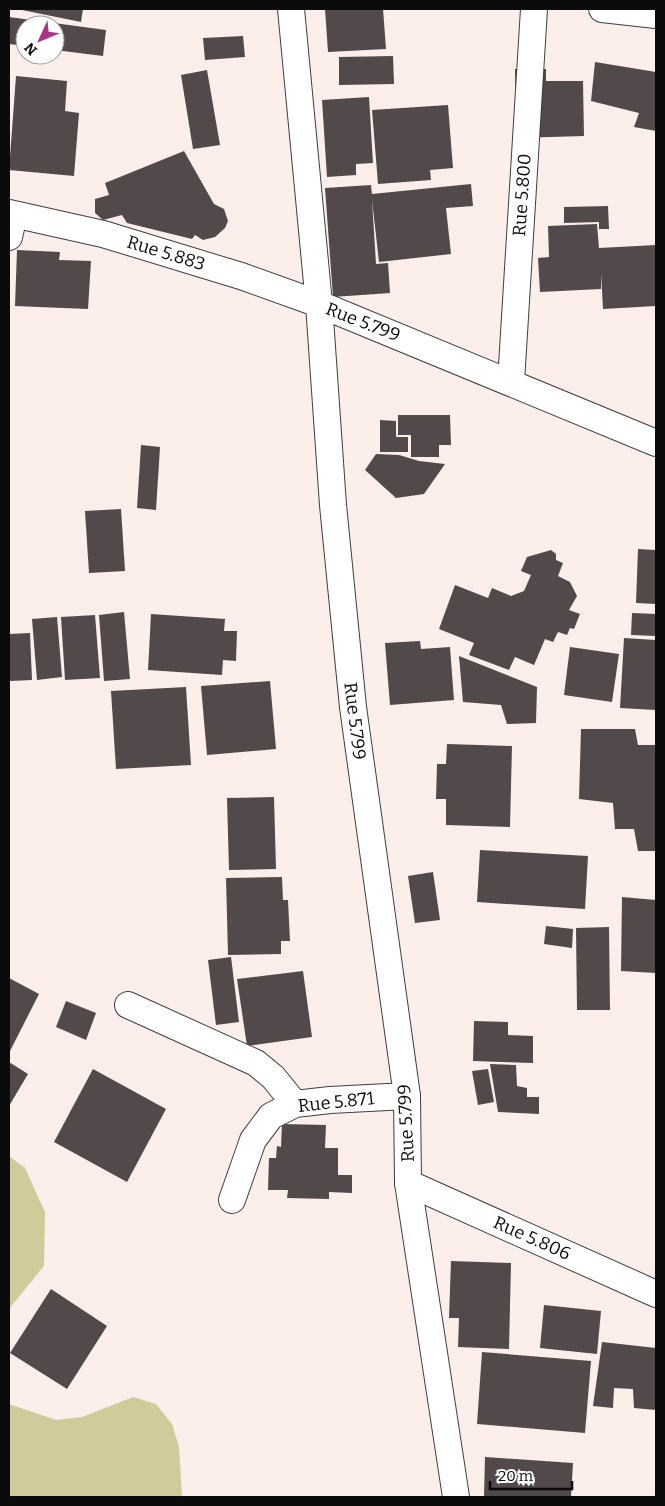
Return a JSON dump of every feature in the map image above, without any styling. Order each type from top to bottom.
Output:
[{"type":"street","points":[[291,9],[320,304]]},
{"type":"street","name":"Rue 5.800","points":[[511,382],[534,9]]},
{"type":"street","points":[[602,9],[656,15]]},
{"type":"street","name":"Rue 5.883","points":[[10,222],[103,234],[241,276],[320,304]]},
{"type":"street","name":"Rue 5.799","points":[[456,1497],[408,1183],[406,1096],[353,707],[332,506],[320,304],[656,443]]},
{"type":"street","points":[[128,1005],[256,1063],[273,1077],[295,1104]]},
{"type":"street","name":"Rue 5.871","points":[[232,1200],[253,1140],[271,1116],[295,1104],[406,1096]]},
{"type":"street","name":"Rue 5.806","points":[[408,1183],[656,1294]]},
{"type":"shaded area","points":[[9,1156],[25,1168],[45,1212],[44,1266],[9,1309]]},
{"type":"shaded area","points":[[133,1397],[156,1404],[172,1424],[179,1447],[182,1497],[9,1497],[9,1404],[56,1420],[82,1417]]},
{"type":"building","points":[[17,9],[83,9],[81,22],[65,19],[65,15],[47,15]]},
{"type":"building","points":[[325,9],[383,9],[386,49],[328,52]]},
{"type":"building","points":[[9,17],[15,18],[15,45],[9,44]]},
{"type":"building","points":[[65,25],[106,30],[103,56],[65,51]]},
{"type":"building","points":[[243,36],[245,57],[205,60],[203,38]]},
{"type":"building","points":[[393,56],[394,84],[339,85],[339,57]]},
{"type":"building","points":[[595,62],[656,72],[656,131],[634,127],[639,113],[591,101]]},
{"type":"building","points":[[515,69],[546,69],[546,81],[583,81],[584,136],[516,138]]},
{"type":"building","points":[[207,70],[220,145],[193,149],[181,75]]},
{"type":"building","points":[[16,76],[67,81],[65,111],[79,113],[74,176],[9,170]]},
{"type":"building","points":[[369,97],[373,163],[356,164],[356,175],[327,177],[322,100]]},
{"type":"building","points":[[448,105],[453,168],[430,170],[431,180],[378,184],[372,110]]},
{"type":"building","points":[[184,151],[214,204],[224,209],[228,221],[225,228],[215,237],[203,240],[195,235],[192,239],[127,223],[122,215],[103,220],[95,213],[95,199],[109,195],[105,183]]},
{"type":"building","points":[[471,184],[473,206],[446,208],[451,254],[379,262],[372,200],[376,264],[388,263],[390,293],[333,297],[325,188],[371,185],[372,194]]},
{"type":"building","points":[[608,206],[609,229],[599,229],[599,222],[564,223],[564,207]]},
{"type":"building","points":[[597,224],[599,248],[656,245],[656,306],[603,309],[601,273],[601,289],[540,292],[538,258],[549,257],[548,226]]},
{"type":"building","points":[[17,250],[60,252],[59,260],[91,261],[88,309],[15,306]]},
{"type":"building","points":[[398,415],[450,415],[451,445],[439,445],[439,457],[411,457],[411,435],[398,435]]},
{"type":"building","points":[[380,420],[396,421],[396,437],[408,437],[408,452],[380,452]]},
{"type":"building","points":[[141,445],[160,447],[156,510],[137,508]]},
{"type":"building","points":[[376,454],[399,455],[419,461],[445,464],[424,494],[396,498],[365,470]]},
{"type":"building","points":[[121,509],[125,571],[89,573],[85,511]]},
{"type":"building","points":[[638,549],[656,550],[656,604],[636,603]]},
{"type":"building","points":[[551,550],[556,554],[556,560],[563,563],[558,576],[570,582],[577,596],[569,610],[580,614],[574,629],[570,628],[567,635],[558,632],[553,642],[545,639],[534,665],[515,657],[509,670],[469,655],[474,643],[439,629],[455,585],[488,598],[492,588],[511,596],[524,591],[531,575],[521,571],[527,557]]},
{"type":"building","points":[[124,612],[130,679],[104,681],[99,615]]},
{"type":"building","points":[[632,613],[656,614],[656,636],[631,635]]},
{"type":"building","points":[[151,614],[225,619],[224,631],[237,631],[236,661],[223,660],[222,675],[148,670]]},
{"type":"building","points":[[95,615],[100,678],[65,680],[61,617]]},
{"type":"building","points":[[57,617],[62,677],[37,680],[32,619]]},
{"type":"building","points":[[30,633],[32,680],[10,681],[9,634]]},
{"type":"building","points":[[624,638],[656,640],[656,710],[620,708]]},
{"type":"building","points":[[420,641],[421,649],[450,647],[454,700],[390,705],[385,643]]},
{"type":"building","points":[[570,647],[619,654],[612,702],[564,695]]},
{"type":"building","points":[[459,656],[537,687],[536,723],[507,724],[501,705],[463,702]]},
{"type":"building","points":[[270,681],[276,749],[207,755],[201,686]]},
{"type":"building","points":[[186,687],[191,765],[116,769],[111,691]]},
{"type":"building","points":[[581,729],[635,729],[638,745],[656,745],[656,851],[638,851],[634,829],[615,829],[613,803],[579,799]]},
{"type":"building","points":[[447,744],[512,746],[510,827],[446,825],[446,799],[436,799],[437,764],[446,764]]},
{"type":"building","points":[[274,797],[276,869],[229,870],[227,798]]},
{"type":"building","points":[[480,850],[588,856],[585,909],[477,902]]},
{"type":"building","points":[[433,872],[440,920],[415,923],[408,876]]},
{"type":"building","points":[[282,877],[283,900],[288,900],[290,941],[281,941],[281,954],[228,955],[226,878]]},
{"type":"building","points":[[622,897],[656,900],[656,973],[621,971]]},
{"type":"building","points":[[546,926],[573,929],[572,948],[544,944]]},
{"type":"building","points":[[609,927],[610,1010],[577,1010],[576,928]]},
{"type":"building","points":[[231,957],[239,1022],[216,1025],[208,960]]},
{"type":"building","points":[[303,971],[312,1037],[247,1046],[237,979]]},
{"type":"building","points":[[9,978],[39,994],[9,1053]]},
{"type":"building","points":[[66,1001],[96,1013],[86,1040],[56,1027]]},
{"type":"building","points":[[474,1021],[508,1022],[508,1035],[533,1036],[533,1063],[473,1061]]},
{"type":"building","points":[[9,1062],[28,1074],[9,1106]]},
{"type":"building","points":[[490,1064],[516,1065],[517,1086],[527,1088],[527,1097],[539,1097],[539,1114],[498,1112]]},
{"type":"building","points":[[93,1069],[166,1109],[127,1182],[54,1142]]},
{"type":"building","points":[[488,1069],[494,1102],[478,1105],[472,1071]]},
{"type":"building","points":[[282,1124],[326,1125],[325,1148],[338,1148],[338,1175],[352,1175],[352,1193],[329,1192],[329,1199],[287,1198],[288,1190],[268,1190],[269,1158],[276,1158],[277,1146],[281,1147]]},
{"type":"building","points":[[451,1261],[511,1263],[509,1349],[458,1347],[459,1318],[449,1318]]},
{"type":"building","points":[[51,1289],[107,1326],[67,1389],[10,1353]]},
{"type":"building","points":[[544,1305],[601,1311],[597,1354],[540,1348]]},
{"type":"building","points":[[602,1342],[656,1348],[656,1410],[634,1408],[633,1389],[614,1388],[613,1408],[593,1406]]},
{"type":"building","points":[[482,1352],[591,1361],[585,1433],[477,1424]]},
{"type":"building","points":[[485,1457],[573,1463],[571,1497],[484,1497]]}]
